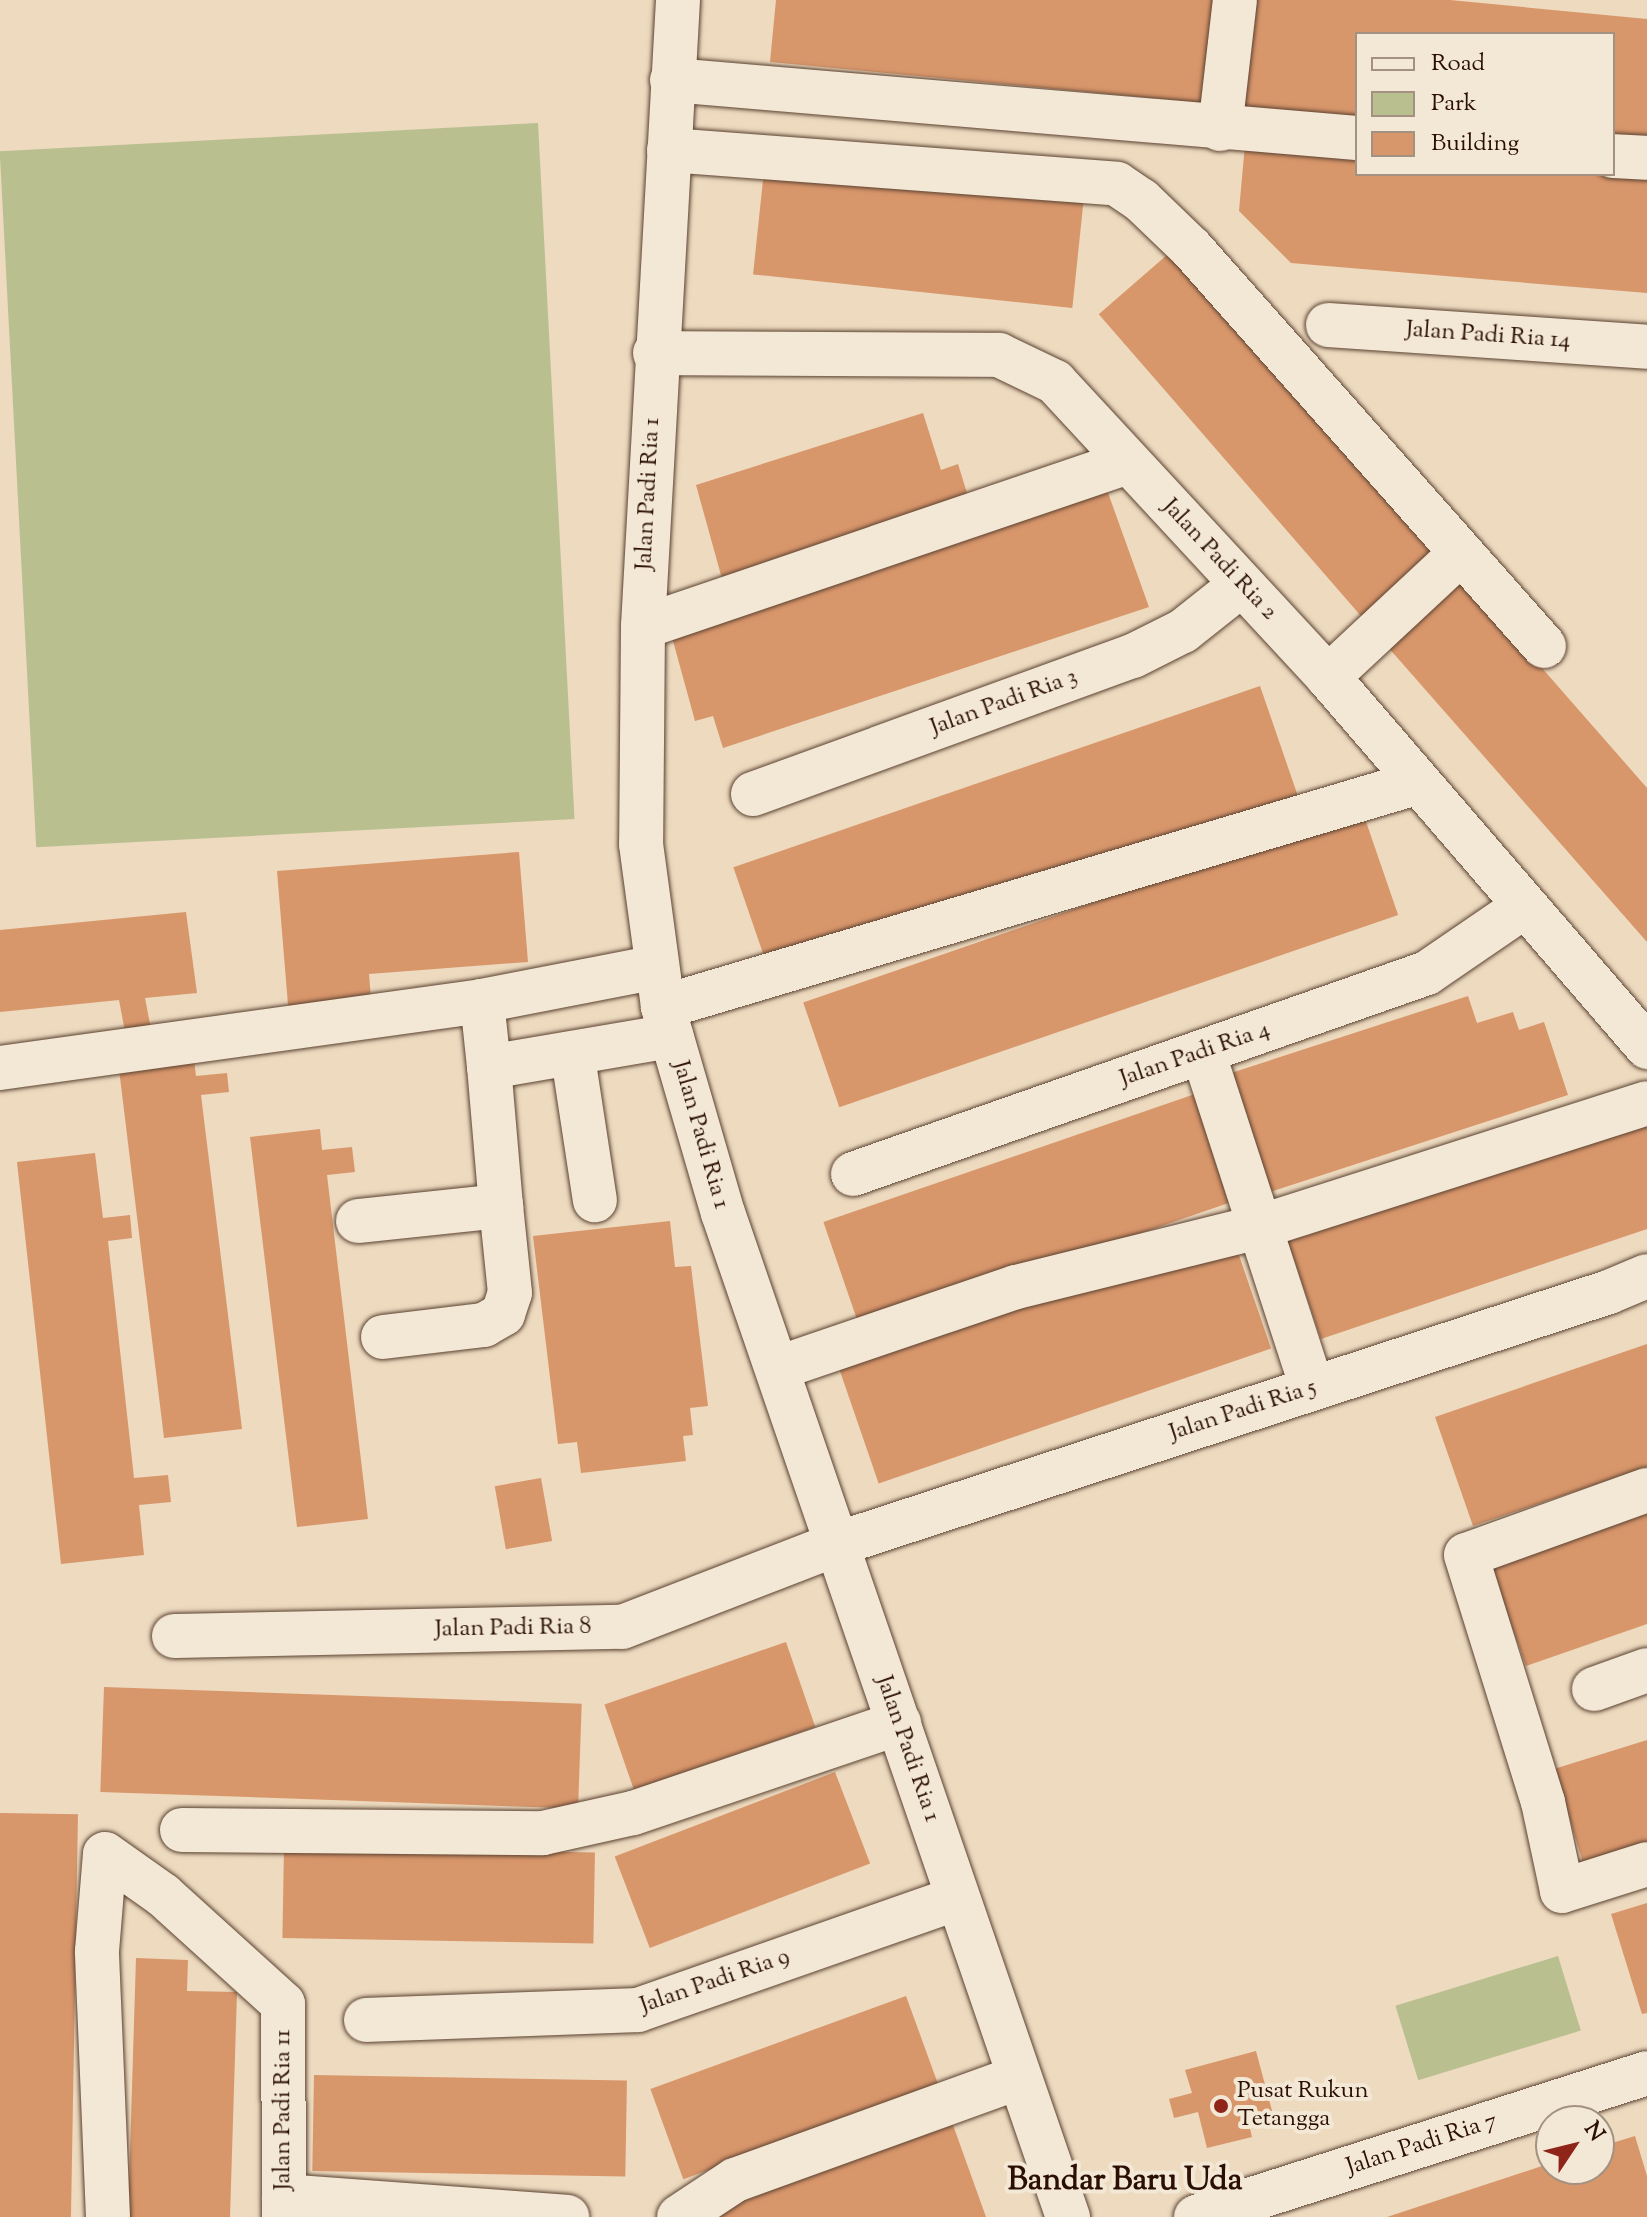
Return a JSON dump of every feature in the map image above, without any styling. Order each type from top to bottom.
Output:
[{"type":"street","name":"Jalan Padi Ria 1","points":[[678,0],[655,353],[643,627],[641,844],[664,1003],[723,1213],[1068,2217]]},
{"type":"street","points":[[1220,129],[1235,0]]},
{"type":"street","points":[[672,80],[1220,129],[1355,138]]},
{"type":"street","points":[[669,147],[1117,184],[1141,200],[1191,248],[1544,646]]},
{"type":"street","points":[[1615,156],[1647,158]]},
{"type":"street","name":"Jalan Padi Ria 14","points":[[1328,325],[1647,347]]},
{"type":"street","name":"Jalan Padi Ria 2","points":[[655,353],[999,355],[1055,382],[1328,677],[1522,908],[1647,1047]]},
{"type":"street","points":[[643,627],[1128,462]]},
{"type":"street","points":[[1328,677],[1461,553]]},
{"type":"street","name":"Jalan Padi Ria 3","points":[[753,794],[1133,656],[1183,631],[1241,585]]},
{"type":"street","points":[[489,1067],[573,1057],[664,1003],[1416,783]]},
{"type":"street","name":"Jalan Padi Ria 4","points":[[853,1174],[1427,973],[1522,908]]},
{"type":"street","points":[[0,1068],[482,1001],[664,1003]]},
{"type":"street","points":[[383,1337],[484,1325],[503,1314],[510,1293],[482,1001]]},
{"type":"street","points":[[1203,1052],[1312,1388]]},
{"type":"street","points":[[573,1057],[595,1200]]},
{"type":"street","points":[[778,1368],[1016,1287],[1259,1227],[1647,1103]]},
{"type":"street","points":[[358,1221],[501,1206]]},
{"type":"street","name":"Jalan Padi Ria 5","points":[[837,1544],[1647,1276]]},
{"type":"street","points":[[1647,1490],[1466,1555],[1543,1802],[1562,1891],[1647,1864]]},
{"type":"street","name":"Jalan Padi Ria 8","points":[[174,1636],[622,1627],[837,1544]]},
{"type":"street","points":[[1594,1689],[1647,1670]]},
{"type":"street","points":[[182,1830],[543,1833],[633,1813],[899,1723]]},
{"type":"street","name":"Jalan Padi Ria 11","points":[[108,2217],[97,1951],[105,1854],[163,1895],[283,2004],[284,2207]]},
{"type":"street","name":"Jalan Padi Ria 9","points":[[366,2020],[638,2010],[957,1898]]},
{"type":"street","name":"Jalan Padi Ria 7","points":[[1196,2217],[1647,2073]]},
{"type":"street","points":[[679,2217],[735,2180],[1019,2077]]},
{"type":"street","points":[[284,2207],[567,2217]]},
{"type":"green space","points":[[538,123],[574,819],[36,847],[0,151]]},
{"type":"green space","points":[[1558,1956],[1581,2031],[1418,2080],[1395,2006]]},
{"type":"building","points":[[776,0],[1213,0],[1204,103],[770,62]]},
{"type":"building","points":[[1251,0],[1450,0],[1647,19],[1647,146],[1615,142],[1615,32],[1355,32],[1355,118],[1242,107]]},
{"type":"building","points":[[1245,144],[1355,154],[1355,176],[1612,176],[1647,179],[1647,293],[1291,263],[1239,211]]},
{"type":"building","points":[[765,161],[1084,195],[1072,308],[753,274]]},
{"type":"building","points":[[1175,248],[1437,550],[1361,616],[1099,314]]},
{"type":"building","points":[[923,413],[941,470],[958,464],[972,509],[724,586],[696,485]]},
{"type":"building","points":[[1107,490],[1149,607],[723,748],[713,716],[695,721],[670,630]]},
{"type":"building","points":[[1464,579],[1647,788],[1647,942],[1387,646]]},
{"type":"building","points":[[1260,686],[1298,796],[771,977],[733,867]]},
{"type":"building","points":[[1362,810],[1398,915],[839,1107],[803,1002]]},
{"type":"building","points":[[519,852],[528,962],[369,974],[372,1010],[289,1017],[277,871]]},
{"type":"building","points":[[186,912],[197,993],[145,998],[151,1029],[125,1032],[119,1000],[0,1012],[0,930]]},
{"type":"building","points":[[1468,996],[1477,1023],[1513,1012],[1519,1030],[1544,1022],[1568,1095],[1264,1194],[1225,1075]]},
{"type":"building","points":[[193,1052],[196,1076],[227,1073],[229,1092],[201,1095],[242,1429],[164,1438],[118,1061]]},
{"type":"building","points":[[1195,1094],[1232,1202],[861,1330],[823,1222]]},
{"type":"building","points":[[1647,1123],[1647,1229],[1321,1339],[1285,1234]]},
{"type":"building","points":[[320,1129],[322,1150],[352,1147],[355,1172],[327,1175],[368,1519],[297,1527],[250,1137]]},
{"type":"building","points":[[95,1153],[103,1218],[130,1215],[132,1238],[108,1241],[134,1478],[168,1475],[171,1502],[139,1505],[144,1555],[61,1564],[17,1162]]},
{"type":"building","points":[[670,1221],[675,1267],[691,1266],[708,1406],[690,1408],[693,1435],[683,1436],[686,1461],[581,1473],[577,1442],[558,1444],[533,1236]]},
{"type":"building","points":[[1232,1235],[1271,1348],[879,1484],[840,1370]]},
{"type":"building","points":[[1647,1344],[1647,1467],[1473,1526],[1435,1417]]},
{"type":"building","points":[[541,1478],[552,1541],[506,1549],[495,1486]]},
{"type":"building","points":[[1647,1506],[1647,1624],[1526,1666],[1488,1560]]},
{"type":"building","points":[[786,1642],[815,1727],[634,1790],[604,1705]]},
{"type":"building","points":[[104,1687],[582,1704],[578,1809],[100,1792]]},
{"type":"building","points":[[1647,1740],[1647,1851],[1585,1869],[1554,1769]]},
{"type":"building","points":[[835,1772],[870,1863],[650,1948],[615,1857]]},
{"type":"building","points":[[0,1813],[78,1814],[71,2217],[0,2217]]},
{"type":"building","points":[[284,1847],[595,1852],[593,1943],[282,1938]]},
{"type":"building","points":[[1647,1903],[1647,2013],[1642,2014],[1611,1914]]},
{"type":"building","points":[[136,1958],[188,1960],[187,1991],[237,1992],[230,2217],[128,2217]]},
{"type":"building","points":[[906,1996],[939,2086],[683,2179],[650,2089]]},
{"type":"building","name":"Pusat Rukun Tetangga","points":[[1256,2051],[1275,2122],[1262,2125],[1259,2113],[1247,2116],[1252,2137],[1207,2148],[1198,2112],[1174,2118],[1169,2099],[1192,2093],[1185,2070]]},
{"type":"building","points":[[314,2075],[627,2080],[625,2176],[312,2171]]},
{"type":"building","points":[[953,2125],[986,2217],[692,2217]]},
{"type":"building","points":[[1635,2136],[1647,2176],[1647,2217],[1387,2217],[1535,2168],[1535,2185],[1615,2185],[1615,2142]]},
{"type":"place","name":"Pusat Rukun Tetangga","points":[[1221,2106]]},
{"type":"district","name":"Bandar Baru Uda","points":[[1125,2181]]}]
